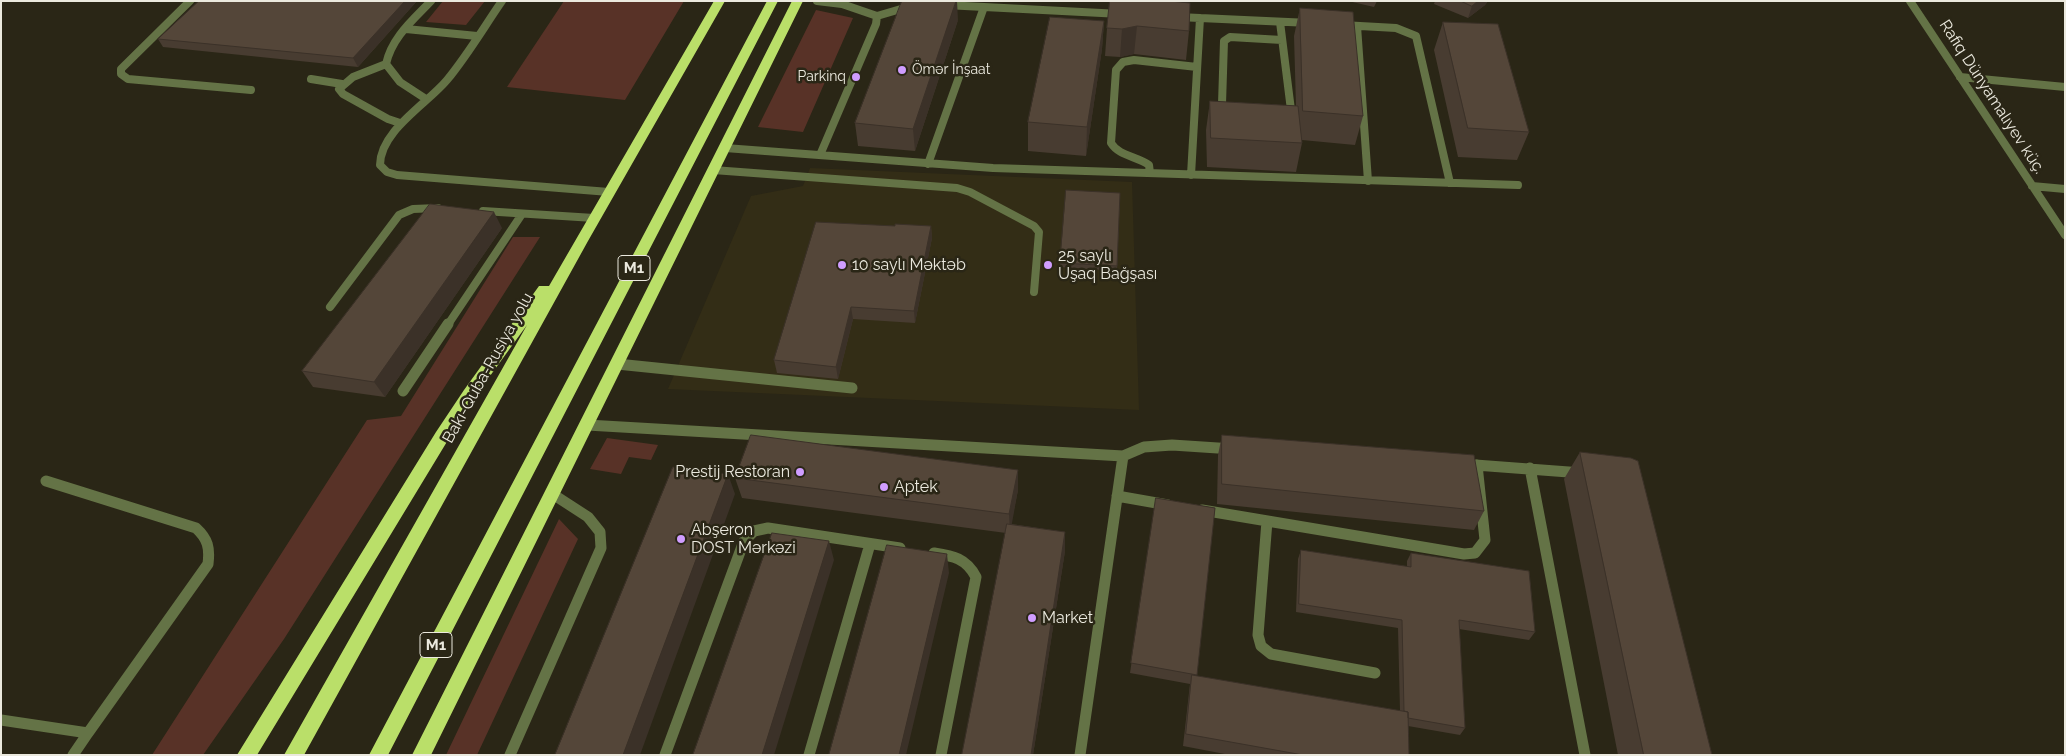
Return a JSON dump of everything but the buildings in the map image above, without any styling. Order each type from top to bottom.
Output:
[{"type":"highway","name":"Bakı-Quba-Rusiya yolu","points":[[293,755],[594,218],[720,1]]},
{"type":"highway","name":"M1","points":[[378,755],[773,1]]},
{"type":"highway","points":[[421,755],[798,1]]},
{"type":"highway","points":[[246,755],[469,394],[581,241]]},
{"type":"street","points":[[190,1],[121,69],[121,74],[128,79],[251,90]]},
{"type":"street","points":[[426,99],[400,82],[386,64],[386,56],[392,45],[431,1]]},
{"type":"street","points":[[502,1],[447,80],[400,123],[385,145],[380,156],[380,166],[387,172],[397,175],[609,192]]},
{"type":"street","points":[[817,1],[842,4],[876,16],[916,4]]},
{"type":"street","name":"Rafiq Dünyamalıyev küç.","points":[[1910,1],[2065,235]]},
{"type":"street","points":[[932,4],[1131,14]]},
{"type":"street","points":[[928,164],[984,7]]},
{"type":"street","points":[[820,155],[876,24],[876,16]]},
{"type":"street","points":[[1170,16],[1318,24]]},
{"type":"street","points":[[1191,175],[1200,18]]},
{"type":"street","points":[[1278,115],[1290,113],[1291,110],[1280,22]]},
{"type":"street","points":[[1337,25],[1396,28],[1416,36],[1450,183]]},
{"type":"street","points":[[1357,26],[1368,180]]},
{"type":"street","points":[[406,29],[477,36]]},
{"type":"street","points":[[1234,112],[1226,109],[1222,104],[1224,41],[1230,37],[1282,40]]},
{"type":"street","points":[[1150,174],[1149,165],[1142,160],[1116,151],[1111,143],[1116,70],[1123,62],[1134,60],[1197,67]]},
{"type":"street","points":[[310,79],[342,84],[386,64]]},
{"type":"street","points":[[1960,77],[2065,87]]},
{"type":"street","points":[[342,84],[339,89],[343,94],[388,119],[400,123]]},
{"type":"street","points":[[725,148],[993,168],[1518,185]]},
{"type":"street","points":[[713,170],[957,188],[970,192],[1034,226],[1038,232],[1034,292]]},
{"type":"street","points":[[2032,186],[2065,189]]},
{"type":"street","points":[[330,307],[399,215],[408,209],[417,207],[446,209]]},
{"type":"street","points":[[474,211],[594,218]]},
{"type":"street","points":[[403,391],[522,214]]},
{"type":"street","points":[[617,364],[852,388]]},
{"type":"street","points":[[587,425],[1123,456],[1144,447],[1172,445],[1241,450]]},
{"type":"street","points":[[1080,755],[1123,456]]},
{"type":"street","points":[[1448,463],[1530,468],[1596,475]]},
{"type":"street","points":[[1117,496],[1464,554],[1475,553],[1485,540],[1477,465]]},
{"type":"street","points":[[1530,468],[1585,755]]},
{"type":"street","points":[[46,481],[196,528],[206,537],[211,549],[208,564],[73,755]]},
{"type":"street","points":[[510,755],[601,548],[600,532],[588,517],[551,493]]},
{"type":"street","points":[[1267,521],[1258,635],[1261,646],[1271,654],[1375,673]]},
{"type":"street","points":[[665,755],[744,541],[754,532],[768,528],[957,557],[970,564],[976,577],[941,755]]},
{"type":"street","points":[[809,755],[870,544]]},
{"type":"street","points":[[1,720],[88,734]]},
{"type":"shaded area","points":[[443,1],[485,1],[466,25],[426,22]]},
{"type":"shaded area","points":[[564,1],[684,1],[625,100],[507,87]]},
{"type":"shaded area","points":[[816,10],[853,18],[803,132],[758,127]]},
{"type":"shaded area","name":"10 saylı Məktəb","points":[[810,168],[1132,182],[1139,410],[668,389],[751,196],[803,186]]},
{"type":"shaded area","points":[[513,237],[540,237],[284,639],[203,755],[152,755],[367,420],[401,416]]},
{"type":"shaded area","points":[[607,438],[658,445],[651,460],[629,457],[621,474],[590,469]]},
{"type":"shaded area","points":[[559,519],[578,539],[477,755],[446,755]]},
{"type":"place","name":"Ömər İnşaat","points":[[902,70]]},
{"type":"place","name":"Parkinq","points":[[856,77]]},
{"type":"place","name":"10 saylı Məktəb","points":[[842,265]]},
{"type":"place","name":"25 saylı Uşaq Bağşası","points":[[1048,265]]},
{"type":"place","name":"Prestij Restoran","points":[[800,472]]},
{"type":"place","name":"Aptek","points":[[884,487]]},
{"type":"place","name":"Abşeron DOST Mərkəzi","points":[[681,539]]},
{"type":"place","name":"Market","points":[[1032,618]]}]
